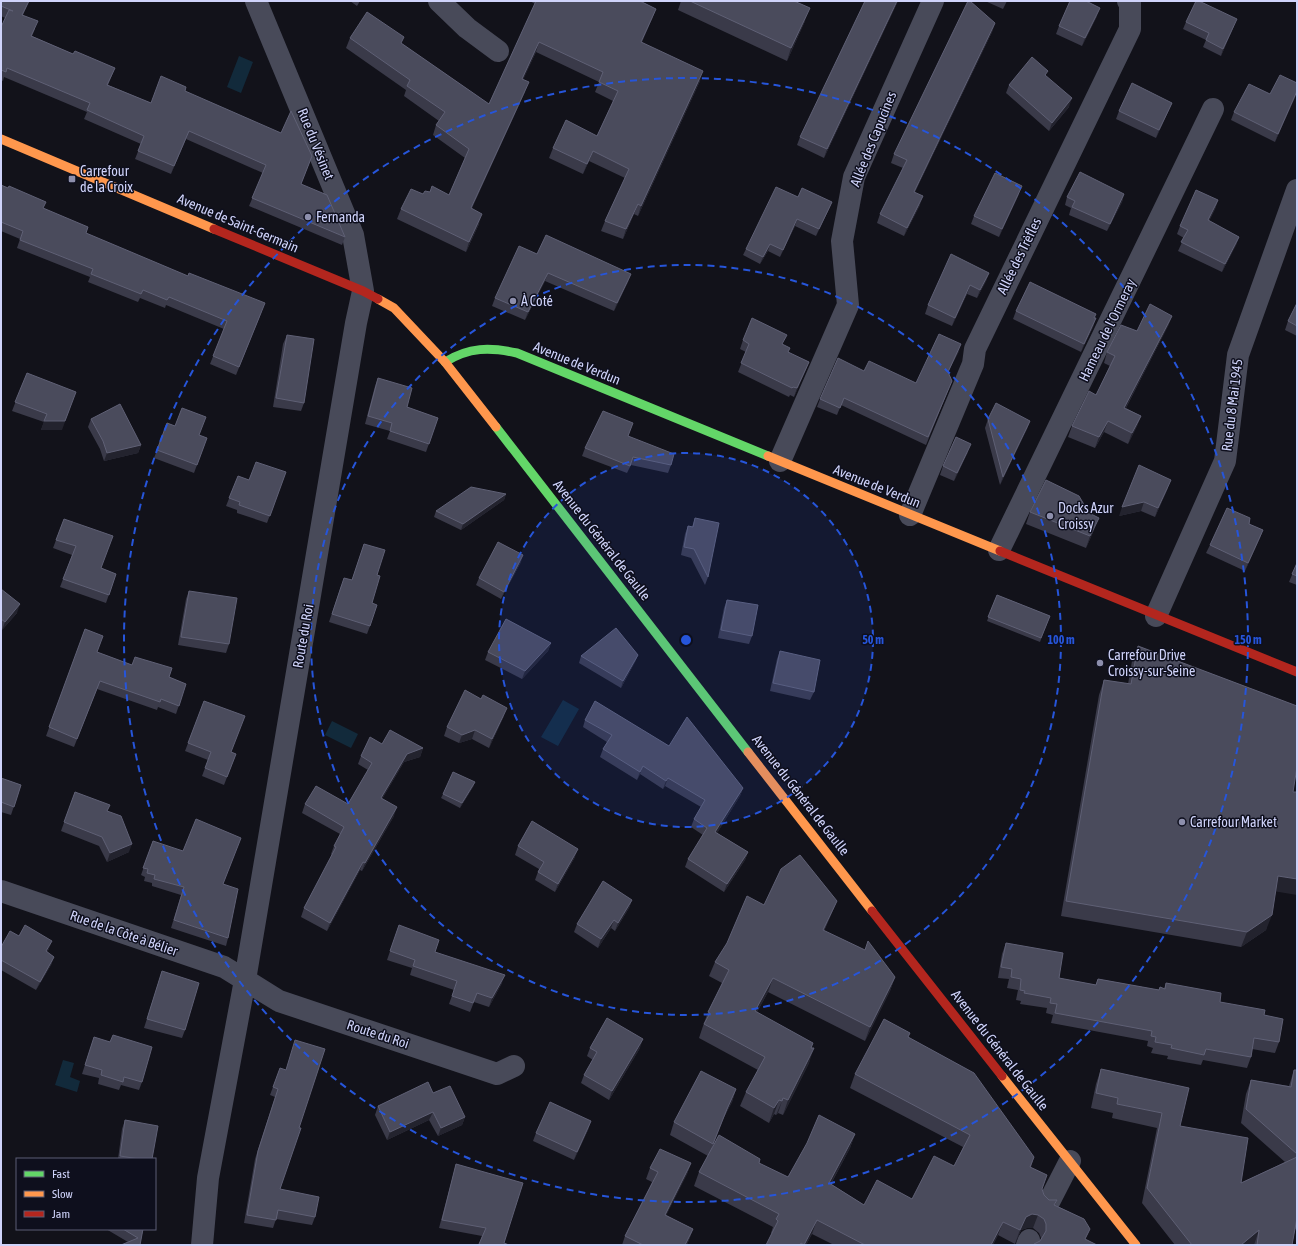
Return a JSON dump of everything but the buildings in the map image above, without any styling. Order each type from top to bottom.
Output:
[{"type":"main road","name":"Avenue de Saint-Germain","points":[[1,139],[363,291],[394,308],[445,362]]},
{"type":"main road","name":"Avenue de Verdun","points":[[445,362],[459,352],[476,348],[494,348],[517,354],[999,550],[1156,616],[1297,672]]},
{"type":"main road","name":"Avenue du Général de Gaulle","points":[[445,362],[820,842],[863,900],[1136,1245]]},
{"type":"street","name":"Rue du Vésinet","points":[[256,1],[353,235],[363,291]]},
{"type":"street","points":[[439,1],[467,28],[498,51]]},
{"type":"street","name":"Allée des Capucines","points":[[780,461],[848,305],[842,241],[854,177],[933,1]]},
{"type":"street","name":"Allée des Trèfles","points":[[910,515],[973,364],[974,349],[1130,29],[1130,3],[1128,1]]},
{"type":"street","name":"Hameau de l'Ormeray","points":[[999,550],[1213,109]]},
{"type":"street","name":"Rue du 8 Mai 1945","points":[[1156,616],[1225,461],[1238,355],[1297,190]]},
{"type":"street","name":"Route du Roi","points":[[202,1245],[208,1178],[245,980],[363,291]]},
{"type":"street","name":"Rue de la Côte à Bélier","points":[[1,891],[224,967],[245,980]]},
{"type":"street","name":"Route du Roi","points":[[245,980],[279,1001],[497,1074],[514,1066]]},
{"type":"street","points":[[1049,1202],[1070,1161]]},
{"type":"water","points":[[239,56],[253,62],[241,93],[227,87]]},
{"type":"water","points":[[563,700],[579,709],[558,746],[541,737]]},
{"type":"water","points":[[332,721],[358,734],[351,748],[325,735]]},
{"type":"water","points":[[63,1060],[74,1063],[70,1077],[80,1081],[77,1092],[55,1085]]},
{"type":"traffic: fast","points":[[445,362],[463,353],[471,351],[489,349],[517,353],[768,456]]},
{"type":"traffic: fast","points":[[496,427],[748,752]]},
{"type":"traffic: slow","points":[[1,139],[214,229]]},
{"type":"traffic: slow","points":[[378,299],[394,308],[445,362],[496,427]]},
{"type":"traffic: slow","points":[[768,456],[1000,551]]},
{"type":"traffic: slow","points":[[748,752],[872,911]]},
{"type":"traffic: slow","points":[[1002,1076],[1136,1245]]},
{"type":"traffic: jam","points":[[214,229],[363,291],[378,299]]},
{"type":"traffic: jam","points":[[1000,551],[1297,672]]},
{"type":"traffic: jam","points":[[872,911],[1002,1076]]},
{"type":"place","name":"Carrefour de la Croix","points":[[72,179]]},
{"type":"place","name":"Fernanda","points":[[308,217]]},
{"type":"place","name":"À Coté","points":[[513,301]]},
{"type":"place","name":"Docks Azur Croissy","points":[[1050,516]]},
{"type":"place","name":"Carrefour Drive Croissy-sur-Seine","points":[[1100,663]]},
{"type":"place","name":"Carrefour Market","points":[[1182,822]]}]
